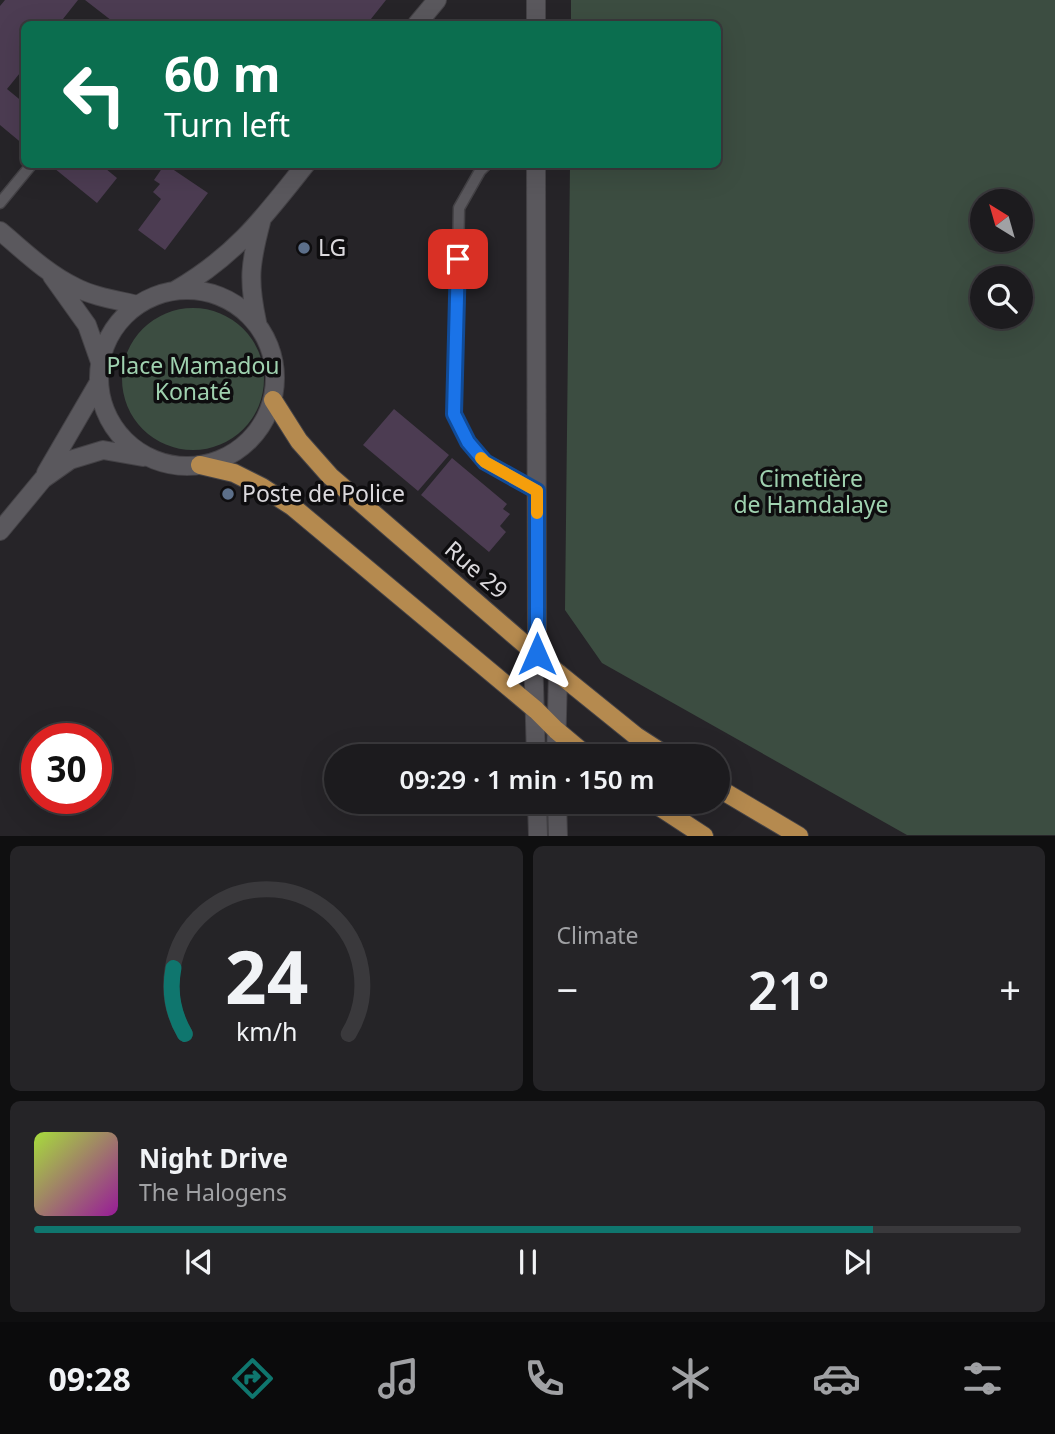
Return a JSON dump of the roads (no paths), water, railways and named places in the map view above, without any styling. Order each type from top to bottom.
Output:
[{"type":"main road","points":[[420,21],[437,0]]},
{"type":"main road","points":[[536,0],[536,21]]},
{"type":"main road","points":[[150,458],[130,446],[114,428],[103,406],[99,382],[100,362],[114,330],[138,305],[175,290],[208,271],[233,250],[261,221],[303,168]]},
{"type":"main road","points":[[536,168],[536,744]]},
{"type":"main road","points":[[200,466],[224,458],[246,444],[263,424],[273,400],[274,359],[257,322],[251,295],[251,262],[261,221]]},
{"type":"main road","points":[[0,231],[75,287],[138,305]]},
{"type":"main road","points":[[49,270],[87,325],[100,362]]},
{"type":"main road","points":[[175,290],[206,291],[234,302],[257,322]]},
{"type":"main road","points":[[0,531],[43,478],[99,382]]},
{"type":"main road","name":"Rue 29","points":[[273,400],[299,441],[330,476],[558,673],[648,744]]},
{"type":"main road","points":[[43,478],[70,460],[103,450],[174,465],[200,466],[234,473],[262,487],[293,507],[536,710],[573,744]]},
{"type":"main road","points":[[556,744],[558,673]]},
{"type":"main road","points":[[730,795],[799,835]]},
{"type":"main road","points":[[537,814],[538,835]]},
{"type":"main road","points":[[557,814],[558,835]]},
{"type":"main road","points":[[671,814],[704,835]]},
{"type":"lane","points":[[0,202],[29,168]]},
{"type":"lane","points":[[483,168],[459,208],[454,414],[468,442],[485,462],[537,491]]},
{"type":"place","name":"LG","points":[[304,248]]},
{"type":"place","name":"Poste de Police","points":[[228,494]]},
{"type":"park label","name":"Place Mamadou Konaté","points":[[193,379]]},
{"type":"park label","name":"Cimetière de Hamdalaye","points":[[811,492]]}]
